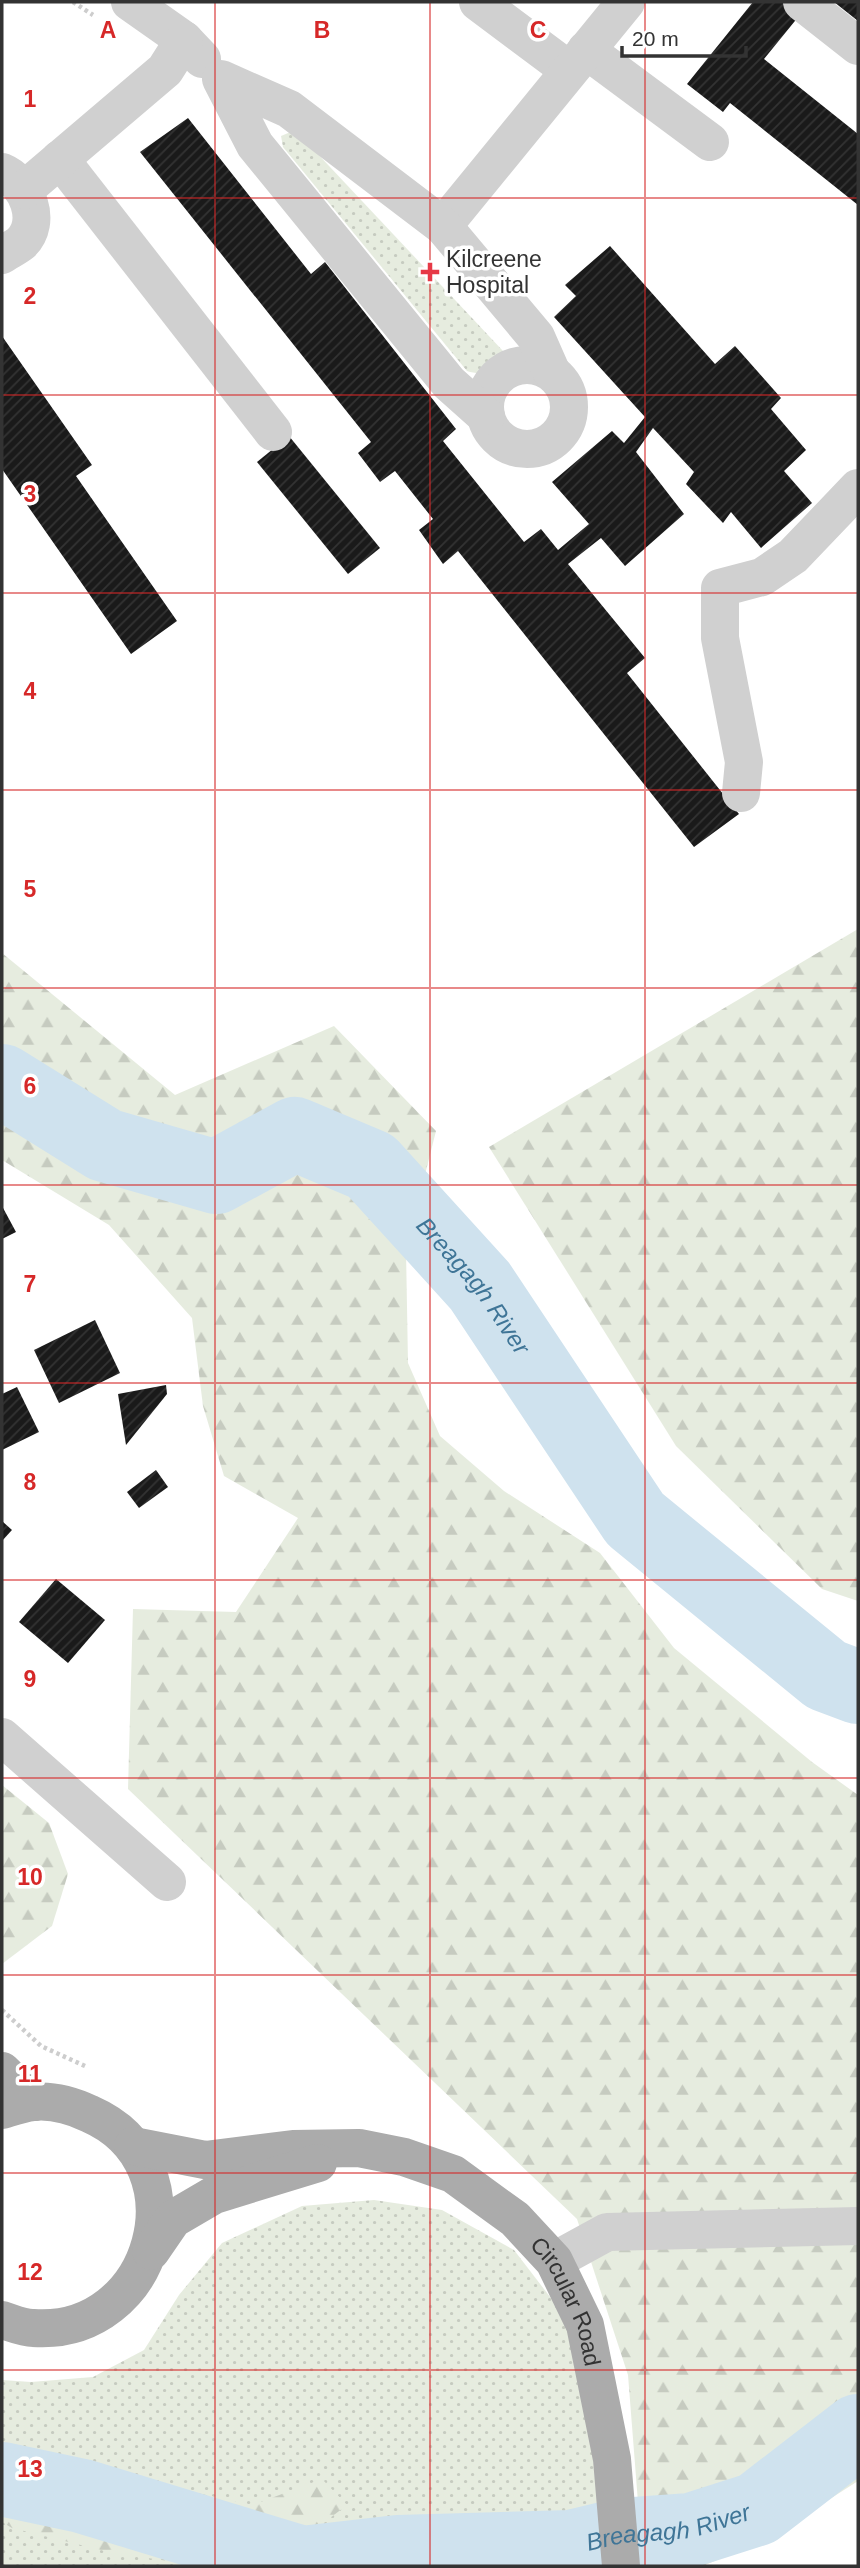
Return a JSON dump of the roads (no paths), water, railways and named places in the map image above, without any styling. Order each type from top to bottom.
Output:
[{"type":"main road","points":[[2,2071],[18,2106]]},
{"type":"main road","name":"Circular Road","points":[[18,2106],[72,2106],[106,2120],[133,2146],[150,2179],[156,2216],[149,2253]]},
{"type":"main road","name":"Circular Road","points":[[133,2146],[205,2160],[293,2149],[359,2148],[404,2157],[453,2174],[515,2219],[554,2260],[585,2325],[612,2459],[621,2566]]},
{"type":"main road","name":"Circular Road","points":[[2,2320],[32,2328],[69,2326],[103,2311],[132,2286],[149,2253],[173,2219],[214,2195],[359,2148]]},
{"type":"lane","points":[[130,2],[184,40],[221,79],[255,145],[449,383],[486,416]]},
{"type":"lane","points":[[478,2],[710,142]]},
{"type":"lane","points":[[443,226],[626,2]]},
{"type":"lane","points":[[802,2],[858,47]]},
{"type":"lane","points":[[2,255],[23,241],[31,218],[13,181],[60,159],[165,70],[184,40]]},
{"type":"lane","points":[[221,79],[289,109],[443,226],[536,337],[551,371]]},
{"type":"lane","points":[[60,159],[273,432]]},
{"type":"lane","points":[[523,365],[537,365],[551,371],[561,380],[570,406],[568,420],[552,442],[525,450],[512,447],[491,429],[485,402],[489,388],[498,376],[523,365]]},
{"type":"lane","points":[[741,793],[744,762],[720,638],[720,588],[762,577],[793,556],[858,488]]},
{"type":"lane","points":[[2,1737],[167,1882]]},
{"type":"lane","points":[[554,2260],[607,2232],[858,2226]]},
{"type":"waterway","name":"Breagagh River","points":[[2,1081],[105,1145],[216,1177],[295,1134],[371,1166],[480,1286],[635,1519],[826,1675],[858,1687]]},
{"type":"waterway","name":"Breagagh River","points":[[2,2479],[82,2496],[302,2563],[398,2552],[571,2547],[621,2535],[691,2530],[757,2509],[858,2431]]},
{"type":"place","name":"Kilcreene Hospital","points":[[430,272]]}]
